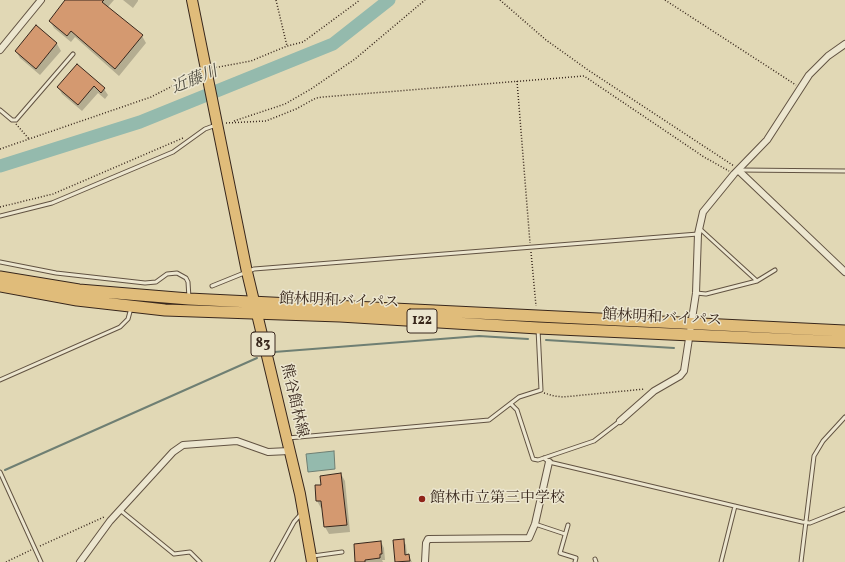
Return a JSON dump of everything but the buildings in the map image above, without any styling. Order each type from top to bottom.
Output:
[{"type":"highway","name":"館林明和バイパス","points":[[0,277],[79,290],[189,300],[692,323],[845,332]]},
{"type":"highway","name":"館林明和バイパス","points":[[0,286],[131,307],[256,314],[340,316],[538,328],[845,342]]},
{"type":"main road","name":"83","points":[[192,0],[206,71]]},
{"type":"main road","name":"熊谷館林線","points":[[206,71],[256,314],[304,513],[312,559]]},
{"type":"street","points":[[0,50],[41,0]]},
{"type":"street","points":[[620,421],[654,391],[680,376],[684,371],[696,293],[698,231],[703,212],[736,172],[775,130],[799,87],[820,63],[845,44]]},
{"type":"street","points":[[736,172],[845,272]]},
{"type":"street","points":[[80,562],[112,518],[173,452],[182,445],[237,441],[262,451],[280,453],[289,451]]},
{"type":"street","points":[[425,562],[426,543],[428,539],[526,539],[531,536],[546,460]]},
{"type":"lane","points":[[0,110],[12,120],[16,120],[73,54]]},
{"type":"lane","points":[[0,216],[52,203],[173,152],[199,134],[216,125]]},
{"type":"lane","points":[[736,172],[845,171]]},
{"type":"lane","points":[[212,286],[261,268],[530,247],[698,231],[757,280]]},
{"type":"lane","points":[[0,262],[56,273],[145,283],[156,282],[167,274],[177,273],[186,278],[188,282],[189,300]]},
{"type":"lane","points":[[696,293],[706,294],[757,280],[775,270]]},
{"type":"lane","points":[[0,380],[120,327],[128,319],[131,307]]},
{"type":"lane","points":[[286,439],[486,421],[493,418],[519,397],[541,390],[538,328]]},
{"type":"lane","points":[[511,404],[517,410],[533,459],[546,460],[806,523],[845,509]]},
{"type":"lane","points":[[801,562],[814,456],[823,441],[845,417]]},
{"type":"lane","points":[[546,460],[599,438],[620,421]]},
{"type":"lane","points":[[0,472],[41,562]]},
{"type":"lane","points":[[721,562],[735,506]]},
{"type":"lane","points":[[120,510],[174,554],[190,552],[200,562]]},
{"type":"lane","points":[[272,562],[294,522],[304,513]]},
{"type":"lane","points":[[534,524],[565,534]]},
{"type":"lane","points":[[568,525],[560,553],[576,558],[575,562]]},
{"type":"lane","points":[[312,559],[342,552]]},
{"type":"path","points":[[276,0],[287,46]]},
{"type":"path","points":[[0,149],[151,97],[192,75],[251,61],[287,46],[303,42],[360,0]]},
{"type":"path","points":[[216,125],[284,104],[311,90],[355,59],[425,0]]},
{"type":"path","points":[[500,0],[546,40],[736,172]]},
{"type":"path","points":[[665,0],[799,87]]},
{"type":"path","points":[[232,121],[253,123],[266,121],[316,98],[323,97],[584,76],[704,157],[736,172]]},
{"type":"path","points":[[517,81],[536,316]]},
{"type":"path","points":[[12,120],[30,139]]},
{"type":"path","points":[[0,207],[53,194],[170,142],[199,134]]},
{"type":"path","points":[[541,390],[548,395],[563,397],[644,389],[654,391]]},
{"type":"path","points":[[6,562],[105,517],[112,518]]},
{"type":"water","points":[[334,451],[335,469],[308,472],[306,454]]},
{"type":"waterway","name":"近藤川","points":[[0,166],[140,122],[333,44],[389,0]]},
{"type":"waterway","points":[[274,352],[479,336],[528,339]]},
{"type":"waterway","points":[[546,340],[674,348]]},
{"type":"waterway","points":[[5,470],[257,358]]},
{"type":"place","name":"館林市立第三中学校","points":[[422,499]]}]
